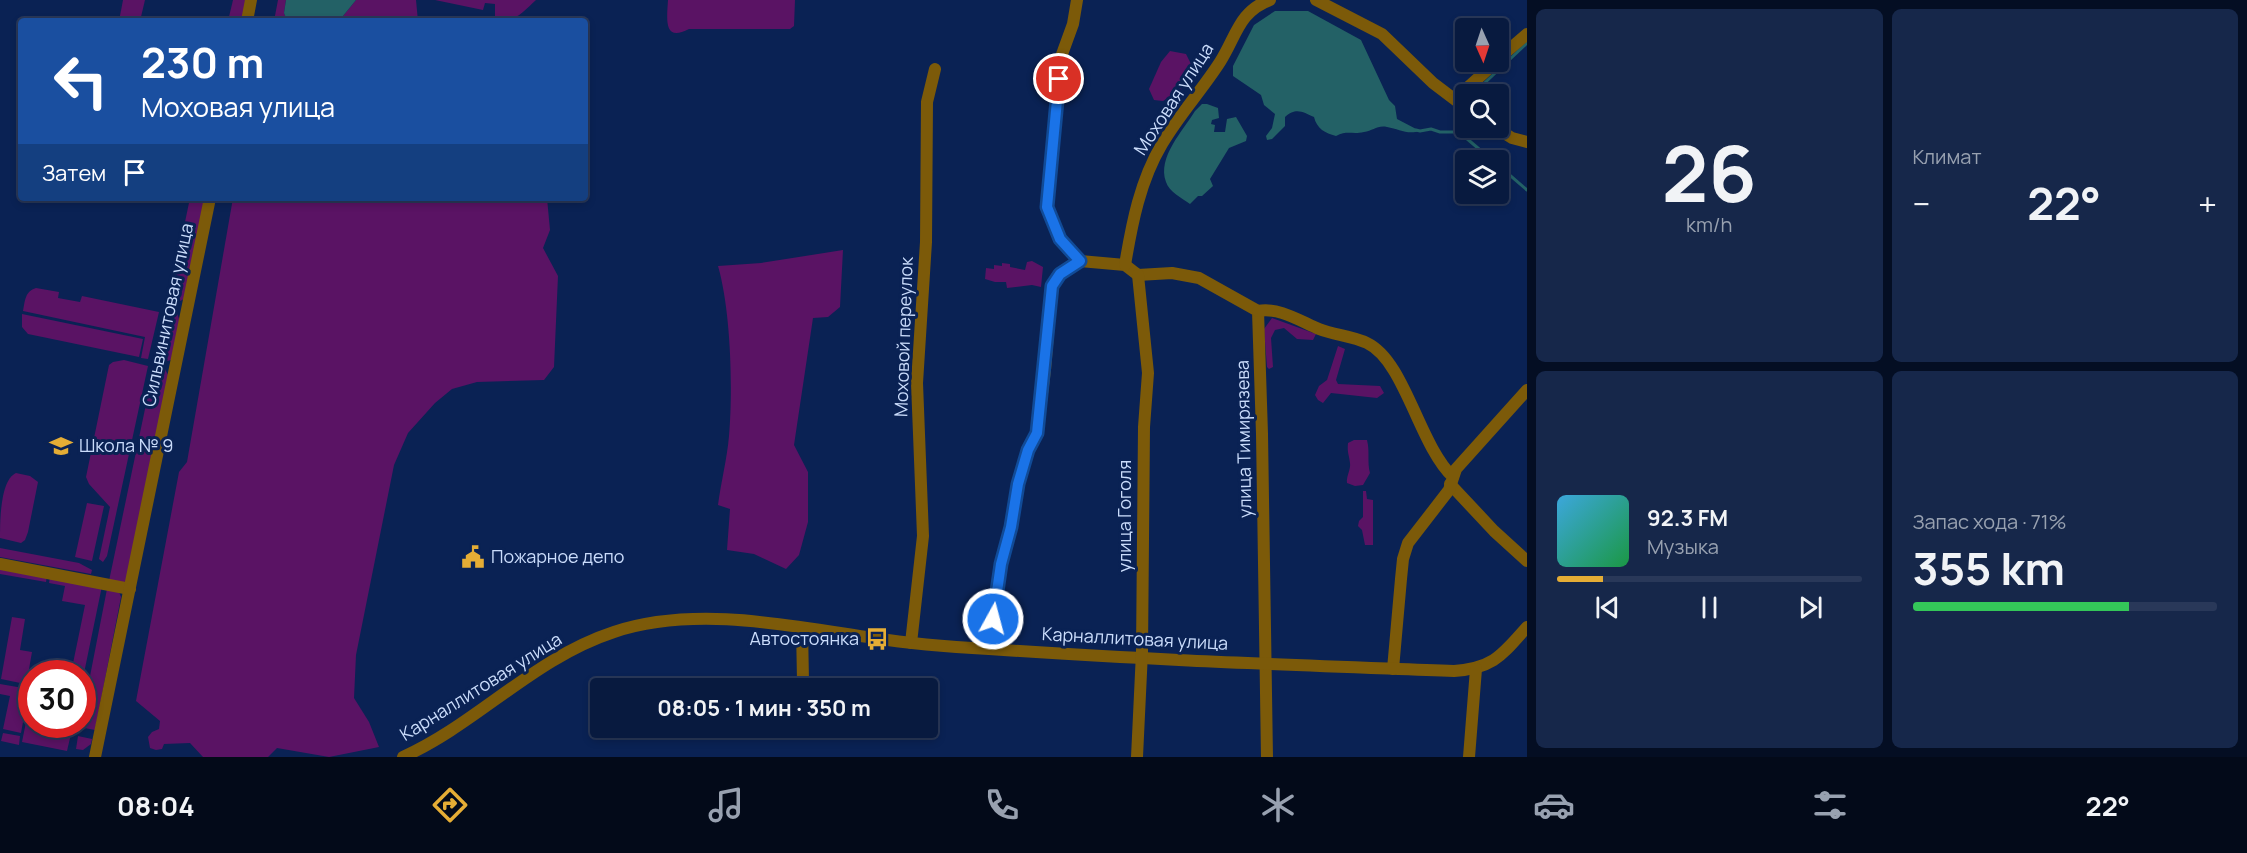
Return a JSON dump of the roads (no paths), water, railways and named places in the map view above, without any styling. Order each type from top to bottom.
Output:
[{"type":"street","points":[[248,18],[251,0]]},
{"type":"street","points":[[1077,0],[1073,24],[1062,57],[1047,207],[1060,239],[1080,261]]},
{"type":"street","name":"Моховая улица","points":[[1125,265],[1138,199],[1149,168],[1162,143],[1222,60],[1242,20],[1258,4],[1270,0]]},
{"type":"street","points":[[1316,0],[1382,34],[1433,83],[1455,99]]},
{"type":"street","points":[[1509,50],[1527,34]]},
{"type":"street","name":"Моховой переулок","points":[[911,643],[923,536],[917,383],[926,242],[927,102],[935,69]]},
{"type":"street","points":[[1471,84],[1484,72]]},
{"type":"street","points":[[1509,136],[1527,142]]},
{"type":"street","name":"Сильвинитовая улица","points":[[95,757],[209,201]]},
{"type":"street","points":[[990,649],[1001,564],[1011,527],[1018,484],[1028,450],[1037,433],[1052,286],[1060,274],[1080,261],[1125,265],[1138,275],[1172,273],[1200,278],[1258,311],[1278,312],[1332,334],[1367,343],[1388,359],[1437,457],[1452,481],[1494,531],[1527,561]]},
{"type":"street","name":"улица Гоголя","points":[[1137,757],[1142,657],[1144,427],[1148,373],[1138,275]]},
{"type":"street","name":"улица Тимирязева","points":[[1258,311],[1267,664],[1267,757]]},
{"type":"street","points":[[1394,669],[1403,559],[1408,543],[1452,481],[1456,469],[1527,390]]},
{"type":"street","points":[[0,564],[130,589]]},
{"type":"street","name":"Карналлитовая улица","points":[[403,757],[438,739],[541,667],[587,642],[616,631],[658,622],[742,621],[911,643],[990,649],[1267,664],[1454,671],[1476,669],[1493,662],[1527,627]]},
{"type":"street","points":[[802,627],[803,678]]},
{"type":"street","points":[[1469,757],[1476,669]]},
{"type":"waterway","points":[[1484,84],[1527,43]]},
{"type":"waterway","points":[[1416,130],[1459,132],[1480,150]]},
{"type":"waterway","points":[[1509,174],[1527,190]]},
{"type":"place","name":"Школа № 9","points":[[61,446]]},
{"type":"place","name":"Пожарное депо","points":[[473,557]]},
{"type":"place","name":"Автостоянка","points":[[877,639]]}]
